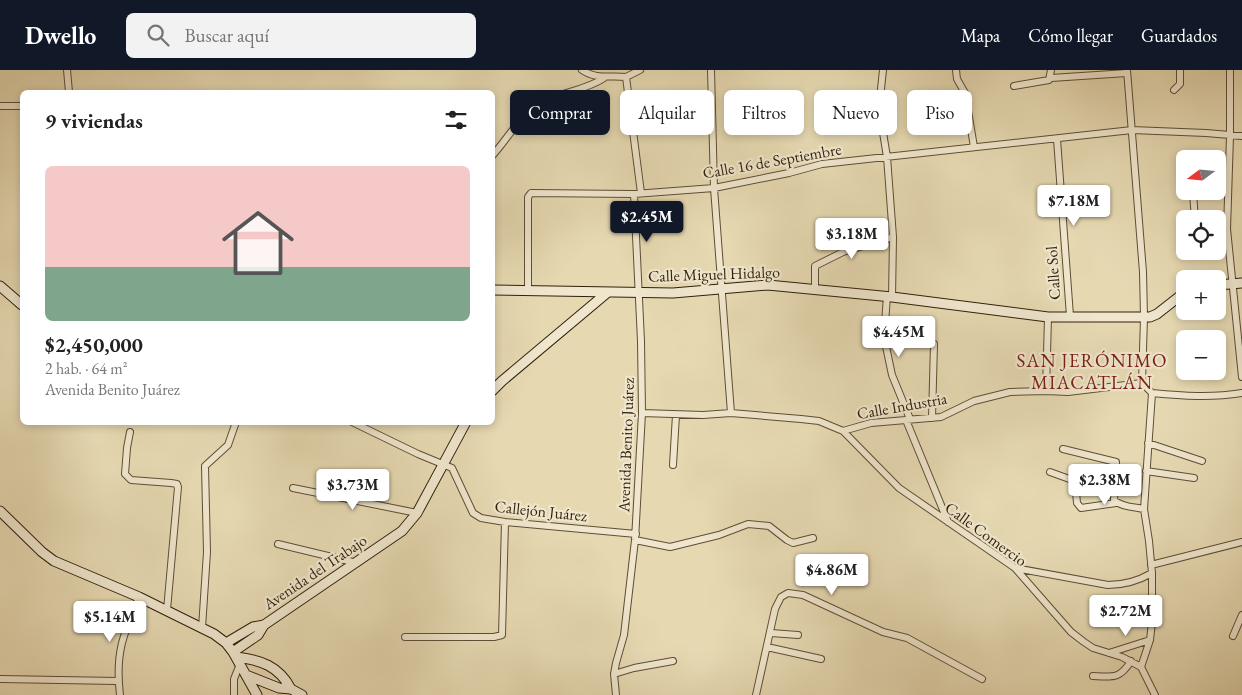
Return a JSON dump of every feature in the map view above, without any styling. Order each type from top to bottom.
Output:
[{"type":"street","points":[[582,70],[594,76],[604,78]]},
{"type":"street","points":[[495,153],[519,120],[541,104],[587,88],[604,78],[615,75],[626,77],[640,70]]},
{"type":"street","points":[[711,70],[714,188],[732,413]]},
{"type":"street","points":[[883,70],[880,108],[887,158],[894,237],[884,337],[892,375],[949,523]]},
{"type":"street","points":[[956,70],[957,79],[964,93],[974,147]]},
{"type":"street","points":[[1051,78],[1052,70]]},
{"type":"street","points":[[1174,90],[1180,84],[1180,70]]},
{"type":"street","points":[[1230,70],[1230,136],[1226,230],[1237,284],[1242,376]]},
{"type":"street","points":[[66,71],[70,90]]},
{"type":"street","points":[[1014,86],[1046,81],[1051,78],[1127,72],[1141,235],[1144,317],[1142,383],[1152,393],[1188,397],[1242,393]]},
{"type":"street","name":"Avenida Benito Juárez","points":[[616,695],[614,674],[624,635],[636,537],[642,412],[638,194],[626,77]]},
{"type":"street","points":[[1,106],[20,106]]},
{"type":"street","name":"Calle 16 de Septiembre","points":[[528,290],[528,197],[531,193],[638,194],[714,188],[789,174],[822,164],[1132,130],[1242,136]]},
{"type":"street","name":"Calle Sol","points":[[1057,139],[1070,316]]},
{"type":"street","points":[[814,289],[816,266],[843,252],[894,237]]},
{"type":"street","name":"Calle Miguel Hidalgo","points":[[495,290],[673,293],[768,284],[889,296],[1048,317],[1144,317]]},
{"type":"street","points":[[0,286],[20,303]]},
{"type":"street","points":[[495,388],[608,292]]},
{"type":"street","points":[[1144,317],[1157,314],[1176,299]]},
{"type":"street","name":"Calle Sol","points":[[1046,391],[1048,317]]},
{"type":"street","points":[[932,418],[934,344]]},
{"type":"street","name":"Calle Industria","points":[[642,412],[676,415],[732,413],[819,421],[843,432],[871,422],[932,418],[950,414],[974,401],[1010,392],[1068,392],[1142,383]]},
{"type":"street","points":[[1152,393],[1144,509],[1152,573],[1152,622],[1150,640],[1141,667],[1154,695]]},
{"type":"street","points":[[672,465],[676,415]]},
{"type":"street","points":[[202,628],[207,552],[205,466],[228,445],[235,425]]},
{"type":"street","points":[[358,425],[418,454],[444,464]]},
{"type":"street","name":"Avenida del Trabajo","points":[[236,657],[258,635],[264,625],[402,531],[417,513],[464,425]]},
{"type":"street","points":[[130,432],[126,448],[125,474],[131,480],[171,482],[177,484],[178,488],[167,610]]},
{"type":"street","name":"Calle Comercio","points":[[843,432],[899,488],[1015,568],[1071,632],[1093,648],[1131,661],[1141,667]]},
{"type":"street","points":[[1148,443],[1202,461]]},
{"type":"street","points":[[1063,449],[1116,462],[1114,496],[1116,503]]},
{"type":"street","name":"Callejón Juárez","points":[[444,464],[455,471],[473,513],[481,518],[636,537],[670,547],[718,535],[748,524],[769,526],[793,543],[813,538]]},
{"type":"street","points":[[1146,471],[1194,478]]},
{"type":"street","points":[[1050,472],[1075,481],[1078,502],[1081,508],[1116,503],[1144,509]]},
{"type":"street","points":[[293,488],[417,513]]},
{"type":"street","points":[[0,511],[42,552],[54,561],[139,597],[214,634],[226,643],[236,657],[256,695]]},
{"type":"street","points":[[405,637],[494,638],[502,635],[506,522]]},
{"type":"street","points":[[1151,566],[1242,542]]},
{"type":"street","points":[[278,544],[357,563]]},
{"type":"street","points":[[1015,568],[1108,585],[1120,585],[1152,573]]},
{"type":"street","points":[[756,695],[775,609],[781,597],[788,592],[803,594],[883,632],[907,638],[982,679]]},
{"type":"street","points":[[120,695],[118,661],[123,635],[139,597]]},
{"type":"street","points":[[1233,636],[1242,615]]},
{"type":"street","name":"Avenida del Trabajo","points":[[226,643],[253,626],[264,625]]},
{"type":"street","points":[[770,633],[798,635]]},
{"type":"street","points":[[1107,654],[1150,640]]},
{"type":"street","points":[[767,647],[821,659]]},
{"type":"street","points":[[236,657],[256,659],[270,666],[286,680],[291,689]]},
{"type":"street","points":[[234,695],[236,657]]},
{"type":"street","points":[[614,674],[634,668],[673,661]]},
{"type":"street","points":[[1094,676],[1118,676],[1126,670],[1131,661]]},
{"type":"street","points":[[246,675],[279,688],[291,689],[302,695]]},
{"type":"street","points":[[0,679],[118,681]]},
{"type":"district","name":"SAN JERÓNIMO MIACATLÁN","points":[[1092,371]]}]
